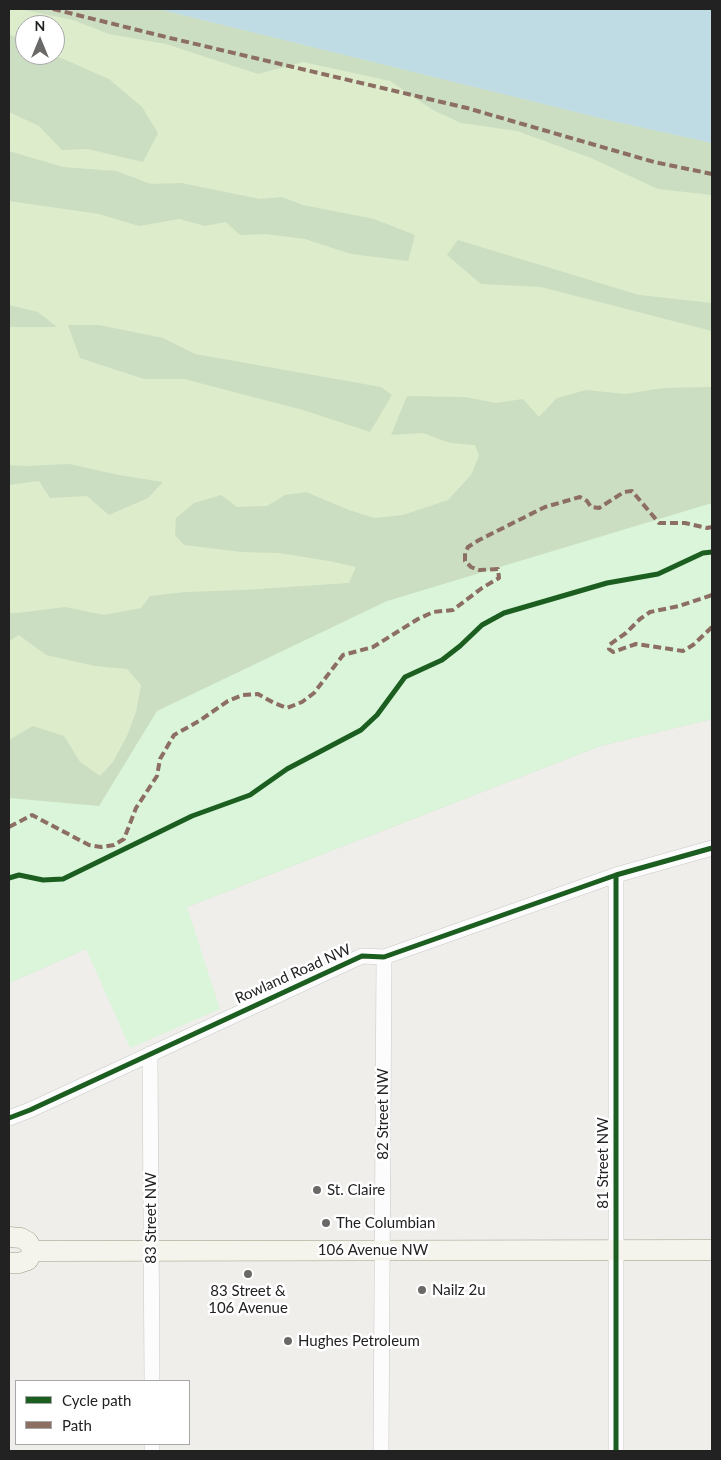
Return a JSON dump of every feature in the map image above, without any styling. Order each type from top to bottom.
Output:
[{"type":"main road","points":[[9,1237],[21,1238],[28,1242],[33,1251],[28,1260],[19,1263],[9,1263]]},
{"type":"main road","name":"106 Avenue NW","points":[[33,1251],[712,1250]]},
{"type":"street","name":"Rowland Road NW","points":[[9,1118],[362,956],[384,958],[616,875],[712,848]]},
{"type":"street","name":"81 Street NW","points":[[616,875],[616,1451]]},
{"type":"street","name":"82 Street NW","points":[[381,1451],[384,958]]},
{"type":"street","name":"83 Street NW","points":[[150,1054],[152,1380]]},
{"type":"green space","points":[[9,9],[158,9],[712,143],[712,503],[99,806],[9,798]]},
{"type":"green space","points":[[20,9],[158,9],[612,121],[712,143],[712,195],[658,189],[591,158],[517,131],[461,123],[433,110],[390,81],[303,62],[258,74],[166,44],[109,34],[65,18],[65,15],[49,15]]},
{"type":"green space","points":[[9,34],[15,37],[15,65],[65,65],[65,60],[109,79],[142,107],[158,133],[143,162],[88,149],[62,150],[39,126],[9,112]]},
{"type":"green space","points":[[9,151],[63,167],[116,171],[151,184],[181,183],[260,199],[282,197],[303,205],[374,219],[415,235],[408,261],[351,254],[305,239],[266,234],[240,235],[226,222],[205,226],[179,219],[139,226],[99,214],[9,201]]},
{"type":"green space","points":[[458,240],[639,295],[712,303],[712,331],[541,287],[481,284],[447,255]]},
{"type":"green space","points":[[9,305],[38,312],[57,327],[9,327]]},
{"type":"green space","points":[[68,325],[99,325],[163,338],[195,354],[381,387],[392,395],[370,432],[303,410],[184,379],[144,379],[80,358]]},
{"type":"green space","points":[[712,387],[712,719],[600,746],[187,907],[9,983],[9,740],[33,726],[64,736],[80,762],[100,776],[113,762],[127,736],[136,712],[141,685],[127,669],[95,666],[46,655],[19,635],[9,641],[9,613],[65,607],[104,615],[141,608],[150,596],[185,592],[349,583],[356,567],[279,553],[242,552],[184,545],[175,535],[176,518],[194,503],[221,495],[237,507],[267,506],[285,495],[306,492],[374,518],[403,515],[448,500],[471,475],[479,456],[475,445],[450,443],[423,433],[391,435],[407,396],[465,397],[496,403],[523,399],[539,417],[557,398],[586,390],[625,394],[663,388]]},
{"type":"green space","points":[[69,464],[163,482],[148,498],[109,515],[87,496],[50,498],[39,481],[9,485],[9,465]]},
{"type":"green space","points":[[712,503],[712,719],[600,746],[187,907],[220,1009],[130,1048],[86,949],[9,983],[9,798],[99,806],[157,711],[387,601]]},
{"type":"water","points":[[158,9],[712,9],[712,143],[612,121]]},
{"type":"marked path","points":[[53,9],[467,108],[654,162],[712,174]]},
{"type":"marked path","points":[[9,827],[32,815],[89,845],[101,847],[114,845],[124,839],[136,808],[157,776],[160,759],[174,735],[228,701],[243,695],[258,694],[287,708],[302,702],[314,693],[343,655],[373,647],[418,619],[433,612],[453,610],[499,578],[498,569],[479,570],[471,567],[465,561],[465,553],[468,547],[545,507],[580,497],[587,501],[591,507],[599,508],[624,492],[632,491],[659,523],[685,523],[707,528],[712,527]]},
{"type":"marked path","points":[[712,595],[679,606],[650,612],[609,645],[609,649],[613,652],[636,644],[683,651],[693,645],[712,627]]},
{"type":"cycle path","points":[[9,878],[19,875],[43,880],[63,879],[192,816],[250,795],[287,769],[361,730],[377,715],[405,677],[442,660],[482,625],[504,613],[607,583],[658,574],[703,553],[712,552]]},
{"type":"cycle path","points":[[9,1118],[362,956],[384,957],[616,875],[712,848]]},
{"type":"cycle path","points":[[616,875],[616,1451]]},
{"type":"place","name":"St. Claire","points":[[317,1190]]},
{"type":"place","name":"The Columbian","points":[[326,1223]]},
{"type":"place","name":"83 Street & 106 Avenue","points":[[248,1274]]},
{"type":"place","name":"Nailz 2u","points":[[422,1290]]},
{"type":"place","name":"Hughes Petroleum","points":[[288,1341]]}]
